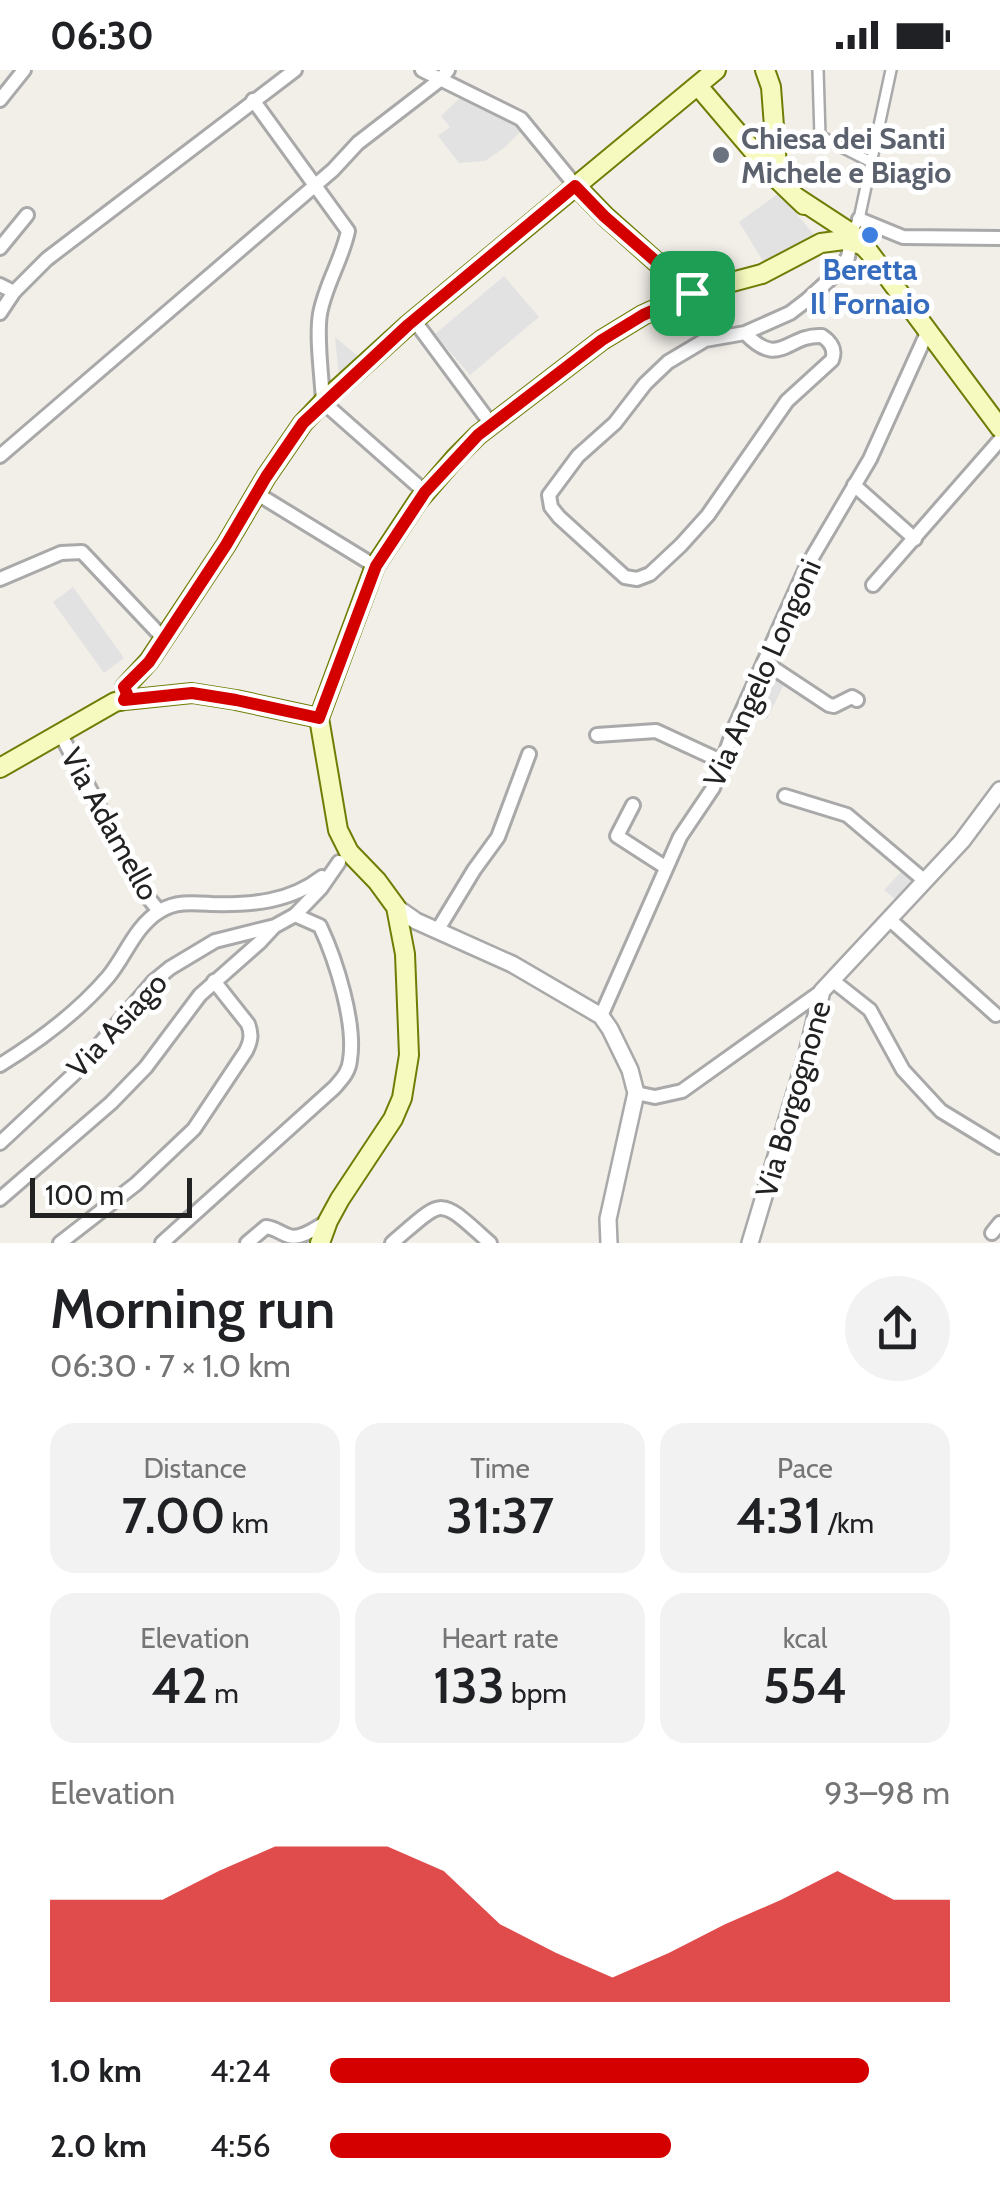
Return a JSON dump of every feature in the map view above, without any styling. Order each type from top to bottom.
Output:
[{"type":"main road","points":[[0,768],[84,721],[118,696],[149,662],[256,493],[303,423],[323,402],[414,320],[716,70]]},
{"type":"main road","points":[[764,70],[770,88],[778,180]]},
{"type":"main road","points":[[698,86],[778,180],[823,223],[826,232],[821,243]]},
{"type":"main road","points":[[575,186],[692,293]]},
{"type":"main road","points":[[796,197],[856,234],[1000,428]]},
{"type":"main road","points":[[320,1243],[328,1222],[393,1119],[408,1066],[407,924],[378,881],[344,857],[319,718],[376,566],[425,492],[456,457],[492,424],[602,340],[643,315],[692,293],[762,274],[821,243],[856,234]]},
{"type":"main road","points":[[118,696],[192,693],[319,718]]},
{"type":"street","points":[[0,100],[24,70]]},
{"type":"street","points":[[0,313],[14,292],[47,259],[295,70]]},
{"type":"street","points":[[422,70],[444,74],[521,119],[575,186]]},
{"type":"street","points":[[818,70],[820,136],[871,162]]},
{"type":"street","points":[[745,332],[757,346],[766,349],[780,349],[807,337],[822,336],[832,345],[834,355],[787,401],[708,515],[681,545],[650,574],[625,578],[560,518],[551,506],[549,494],[578,456],[615,423],[668,362],[705,340],[745,332],[790,313],[840,270],[856,234],[891,70]]},
{"type":"street","points":[[0,456],[315,185],[358,142],[444,74]]},
{"type":"street","points":[[253,100],[348,232],[326,288],[319,319],[323,402],[425,492]]},
{"type":"street","points":[[0,248],[27,215]]},
{"type":"street","points":[[856,234],[1000,238]]},
{"type":"street","points":[[0,285],[14,292]]},
{"type":"street","points":[[414,320],[492,424]]},
{"type":"street","name":"Via Angelo Longoni","points":[[601,1016],[680,837],[713,788],[806,566],[870,459],[927,333]]},
{"type":"street","points":[[873,585],[1000,440]]},
{"type":"street","points":[[854,486],[915,539]]},
{"type":"street","points":[[256,493],[376,566]]},
{"type":"street","points":[[0,580],[61,553],[82,552],[164,639]]},
{"type":"street","points":[[764,662],[828,704],[834,706],[852,697],[857,700]]},
{"type":"street","points":[[596,736],[656,731],[722,762]]},
{"type":"street","name":"Via Adamello","points":[[60,736],[159,912]]},
{"type":"street","points":[[437,931],[498,836],[530,754]]},
{"type":"street","name":"Via Borgognone","points":[[750,1243],[827,986],[962,842],[1000,790]]},
{"type":"street","points":[[785,796],[846,815],[924,881]]},
{"type":"street","points":[[633,805],[617,836],[666,866]]},
{"type":"street","points":[[0,1065],[84,1001],[109,976],[150,918],[159,912],[181,904],[238,904],[285,898],[306,890],[344,857]]},
{"type":"street","points":[[162,1243],[346,1074],[350,1035],[332,951],[320,926],[295,915],[344,857]]},
{"type":"street","name":"Via Asiago","points":[[0,1143],[75,1072],[153,982],[170,968],[215,941],[275,926],[295,915]]},
{"type":"street","points":[[890,918],[996,1015]]},
{"type":"street","points":[[407,924],[437,931],[512,964],[601,1016],[610,1029],[630,1070],[636,1093],[608,1219],[598,1243]]},
{"type":"street","points":[[0,1198],[111,1103],[146,1067],[200,994],[275,926]]},
{"type":"street","points":[[60,1243],[136,1184],[194,1129],[246,1051],[251,1041],[248,1024],[214,981]]},
{"type":"street","points":[[636,1093],[656,1098],[682,1091],[827,986],[870,1010],[903,1070],[942,1111],[1000,1147]]},
{"type":"street","points":[[392,1243],[433,1208],[442,1206],[453,1210],[490,1243]]},
{"type":"street","points":[[608,1219],[609,1243]]},
{"type":"street","points":[[246,1243],[266,1227],[290,1237],[328,1222]]},
{"type":"shaded area","points":[[461,97],[521,131],[485,161],[459,163],[438,136],[450,127],[441,116]]},
{"type":"shaded area","points":[[779,193],[816,237],[763,261],[739,222]]},
{"type":"shaded area","points":[[504,276],[539,317],[470,375],[435,334]]},
{"type":"shaded area","points":[[335,337],[358,356],[339,378]]},
{"type":"shaded area","points":[[73,587],[124,658],[104,673],[53,602]]},
{"type":"shaded area","points":[[768,667],[788,676],[767,719],[748,713]]},
{"type":"shaded area","points":[[902,871],[918,883],[900,903],[884,890]]},
{"type":"place","name":"Chiesa dei Santi Michele e Biagio","points":[[721,155]]},
{"type":"place","name":"Beretta Il Fornaio","points":[[870,235]]},
{"type":"route","points":[[575,186],[692,293],[643,315],[602,340],[478,435],[425,492],[376,566],[319,718],[192,693],[124,700],[124,687],[149,662],[303,423],[408,325],[575,186]]}]
